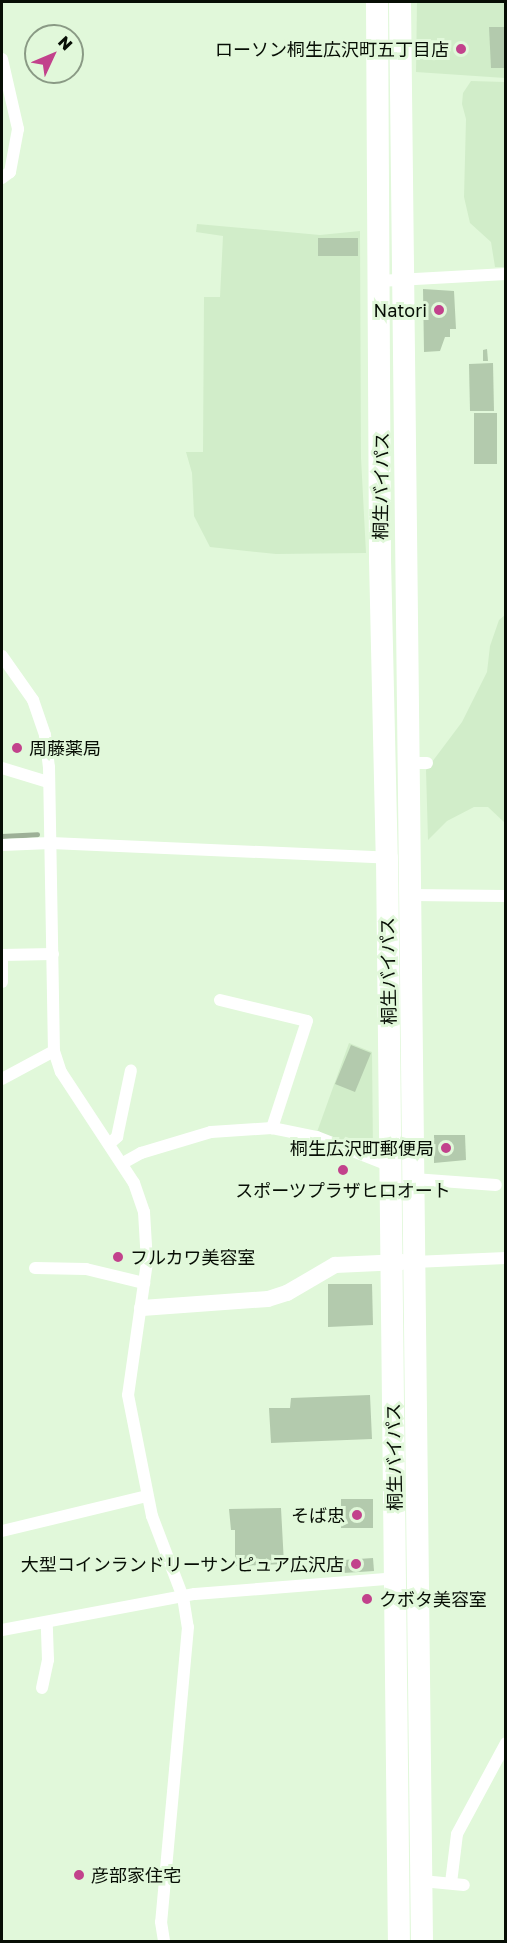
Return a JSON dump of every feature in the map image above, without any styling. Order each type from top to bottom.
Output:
[{"type":"highway","name":"桐生バイパス","points":[[377,2],[380,559],[387,858],[399,1941]]},
{"type":"highway","name":"桐生バイパス","points":[[400,2],[403,280],[418,763],[411,858],[411,895],[422,1941]]},
{"type":"street","points":[[2,59],[18,129],[10,172],[2,178]]},
{"type":"street","points":[[380,281],[506,274]]},
{"type":"street","points":[[2,656],[33,700],[45,735],[51,843],[54,1052],[61,1072],[123,1164],[144,1212],[142,1308],[128,1395],[147,1497],[166,1559],[183,1596],[188,1642],[161,1922],[164,1941]]},
{"type":"street","points":[[2,768],[48,782]]},
{"type":"street","points":[[2,845],[51,843],[411,858]]},
{"type":"street","points":[[411,895],[506,896]]},
{"type":"street","points":[[2,982],[2,957],[52,954]]},
{"type":"street","points":[[220,1000],[307,1021],[272,1128]]},
{"type":"street","points":[[2,1079],[54,1052]]},
{"type":"street","points":[[110,1144],[117,1137],[131,1070]]},
{"type":"street","points":[[123,1164],[141,1153],[211,1132],[272,1128],[316,1137],[391,1166]]},
{"type":"street","points":[[414,1179],[496,1185]]},
{"type":"street","points":[[142,1308],[268,1299],[287,1293],[335,1265],[506,1257]]},
{"type":"street","points":[[35,1268],[86,1269],[144,1283]]},
{"type":"street","points":[[2,1531],[147,1497]]},
{"type":"street","points":[[2,1630],[183,1596],[419,1577]]},
{"type":"street","points":[[42,1688],[48,1660],[47,1622]]},
{"type":"street","points":[[422,1881],[457,1884],[457,1834],[506,1743]]},
{"type":"shaded area","name":"ローソン桐生広沢町五丁目店","points":[[417,2],[505,2],[505,78],[416,72]]},
{"type":"shaded area","points":[[471,81],[505,82],[505,267],[495,267],[491,242],[470,223],[464,197],[466,119],[462,104],[463,93]]},
{"type":"shaded area","points":[[197,224],[320,235],[360,231],[361,458],[366,553],[276,554],[210,547],[194,516],[192,473],[186,452],[203,452],[204,297],[220,297],[223,236],[196,232]]},
{"type":"shaded area","points":[[505,615],[505,823],[488,807],[474,807],[447,821],[428,840],[426,770],[462,722],[487,672],[490,646],[499,620]]},
{"type":"shaded area","points":[[349,1043],[372,1052],[373,1152],[317,1132]]},
{"type":"building","points":[[489,27],[506,27],[506,68],[491,68]]},
{"type":"building","points":[[318,238],[358,238],[358,256],[318,256]]},
{"type":"building","name":"Natori","points":[[423,289],[454,291],[456,329],[450,329],[450,337],[445,337],[440,351],[424,352]]},
{"type":"building","points":[[487,349],[488,361],[483,361],[483,350]]},
{"type":"building","points":[[493,363],[494,411],[470,411],[469,364]]},
{"type":"building","points":[[474,413],[497,413],[497,464],[474,464]]},
{"type":"building","points":[[351,1045],[371,1053],[355,1092],[335,1084]]},
{"type":"building","points":[[434,1135],[465,1135],[466,1160],[434,1163]]},
{"type":"building","points":[[328,1284],[372,1284],[373,1325],[328,1327]]},
{"type":"building","points":[[370,1395],[372,1439],[271,1443],[269,1408],[290,1408],[291,1398]]},
{"type":"building","points":[[341,1499],[373,1499],[373,1528],[341,1528]]},
{"type":"building","points":[[281,1508],[284,1564],[235,1566],[235,1530],[231,1530],[229,1509]]},
{"type":"building","points":[[373,1558],[374,1571],[343,1573],[343,1560]]},
{"type":"waterway","points":[[2,836],[37,834]]},
{"type":"place","name":"ローソン桐生広沢町五丁目店","points":[[461,49]]},
{"type":"place","name":"Natori","points":[[439,310]]},
{"type":"place","name":"周藤薬局","points":[[17,748]]},
{"type":"place","name":"桐生広沢町郵便局","points":[[446,1148]]},
{"type":"place","name":"スポーツプラザヒロオート","points":[[343,1170]]},
{"type":"place","name":"フルカワ美容室","points":[[118,1257]]},
{"type":"place","name":"そば忠","points":[[357,1515]]},
{"type":"place","name":"大型コインランドリーサンピュア広沢店","points":[[356,1564]]},
{"type":"place","name":"クボタ美容室","points":[[367,1599]]},
{"type":"place","name":"彦部家住宅","points":[[79,1875]]}]
